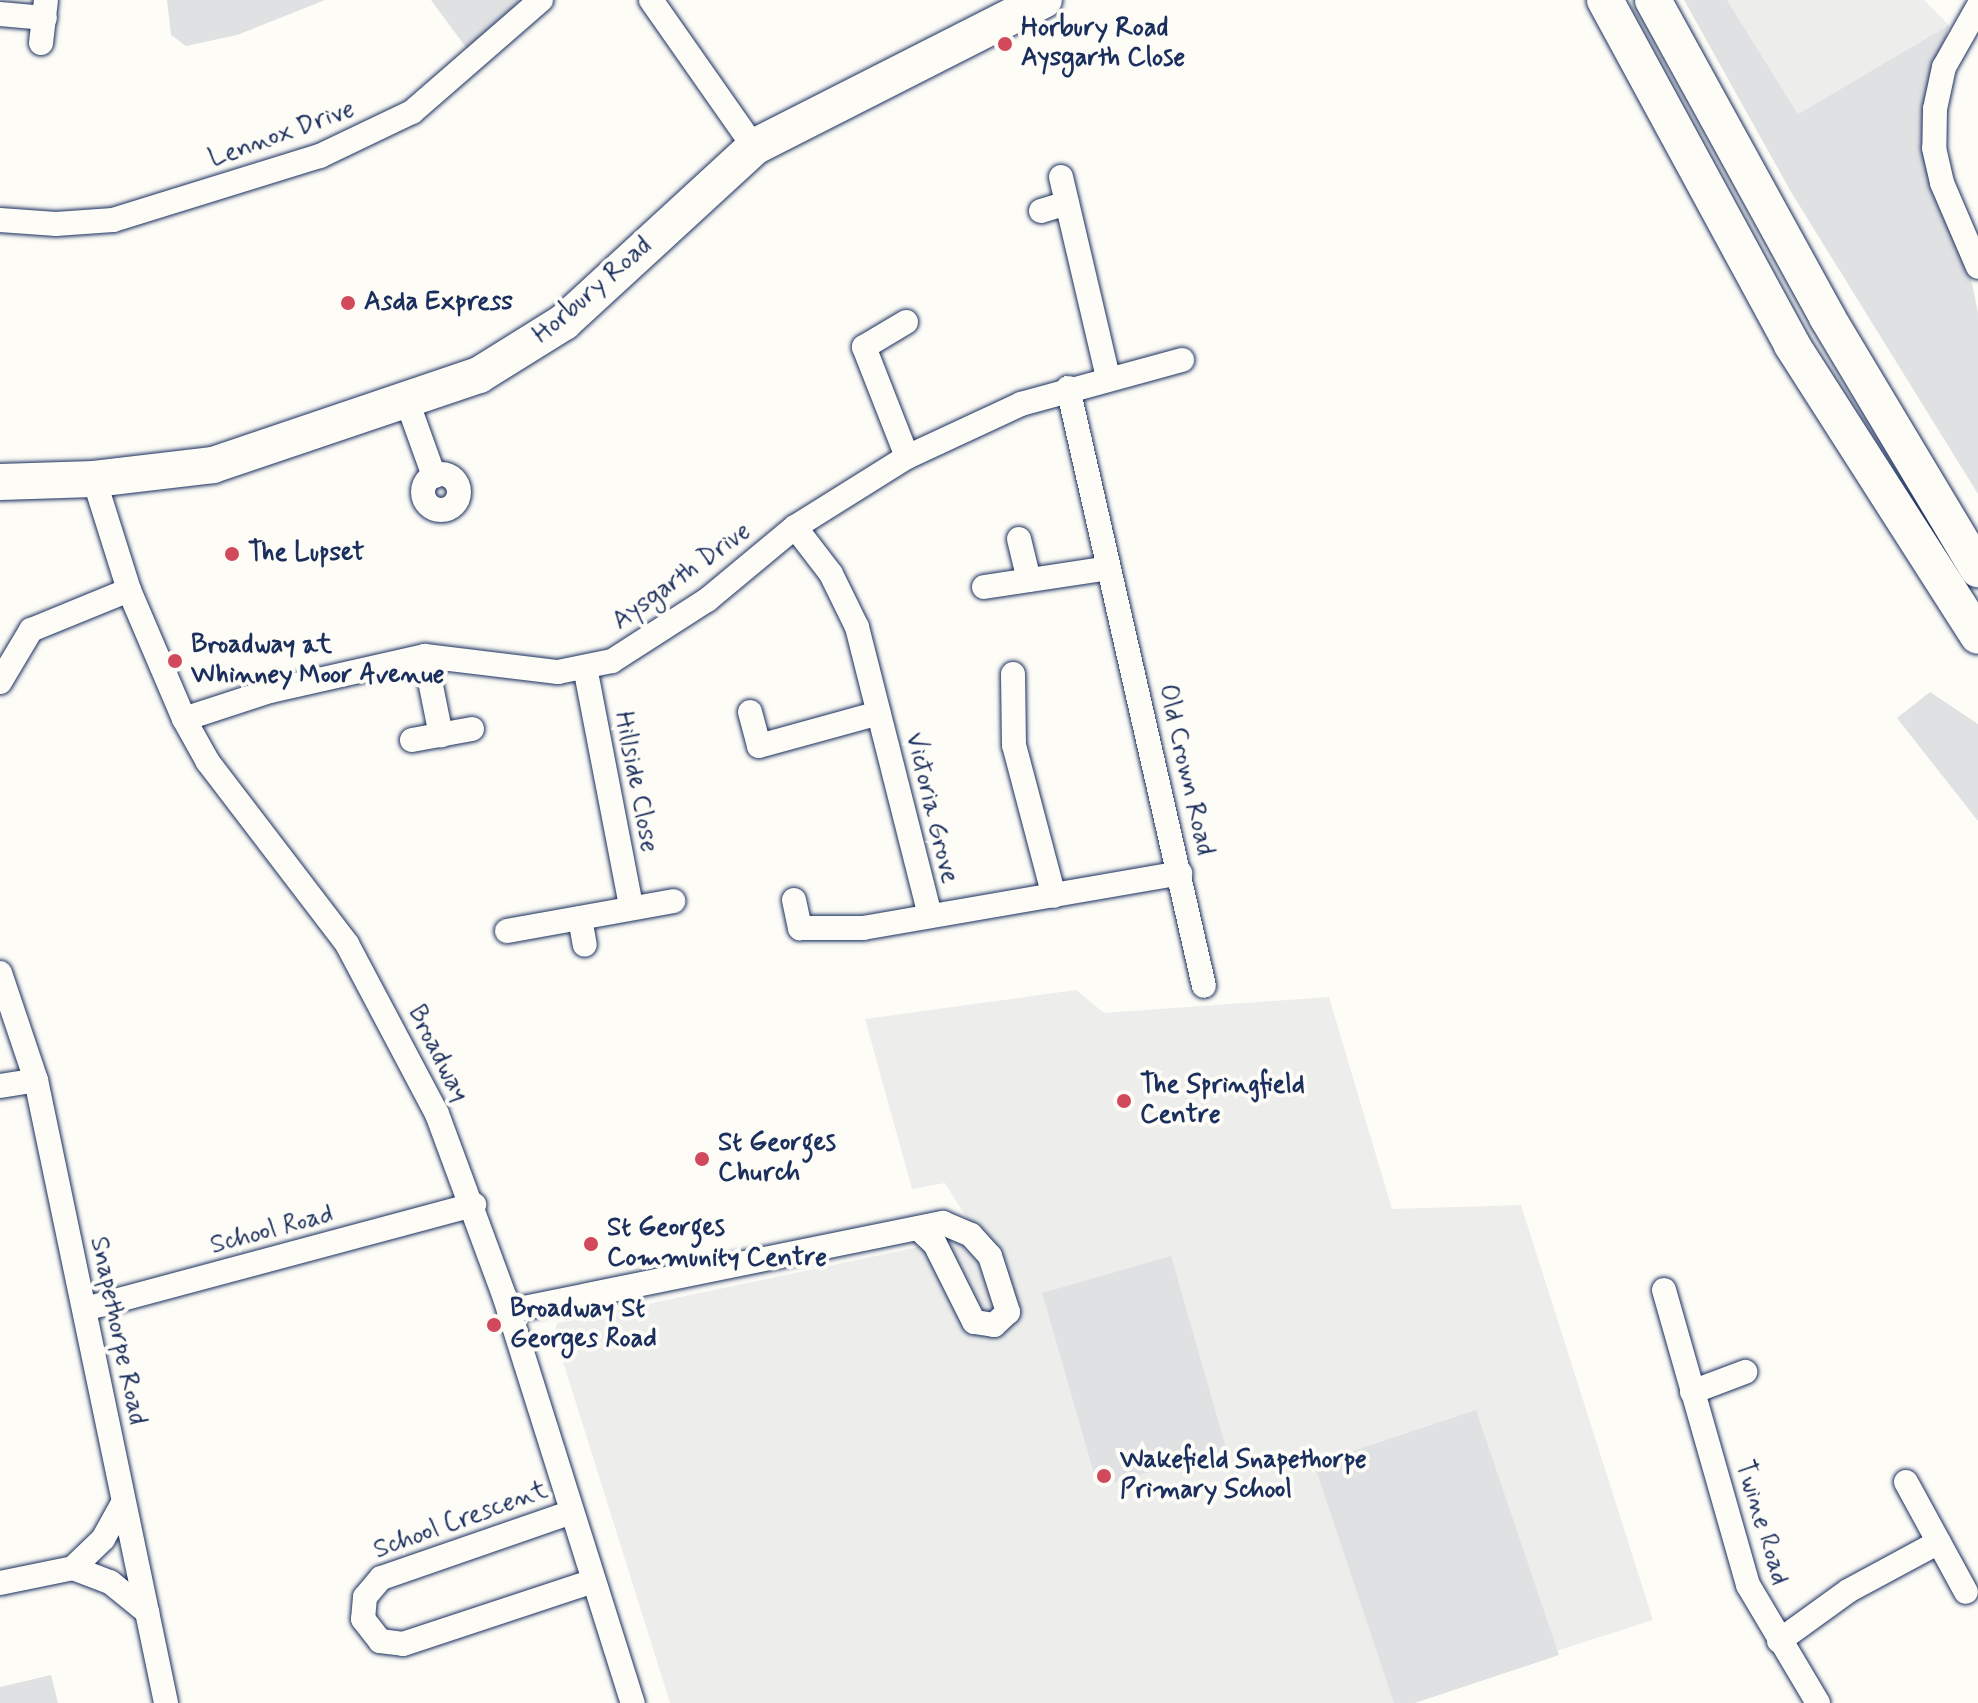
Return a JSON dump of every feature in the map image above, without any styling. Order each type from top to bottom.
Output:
[{"type":"highway","name":"Horbury Road","points":[[0,482],[94,479],[213,465],[479,375],[564,322],[754,147],[1044,0]]},
{"type":"highway","points":[[1605,0],[1792,345],[1978,636]]},
{"type":"highway","points":[[1653,0],[1827,317],[1978,569]]},
{"type":"street","name":"Lennox Drive","points":[[0,220],[56,224],[113,220],[320,156],[412,112],[541,0]]},
{"type":"street","points":[[651,0],[754,147]]},
{"type":"street","points":[[1978,7],[1944,67],[1935,109],[1934,148],[1942,183],[1978,267]]},
{"type":"street","points":[[0,14],[46,9],[41,43]]},
{"type":"street","points":[[1061,177],[1108,378]]},
{"type":"street","points":[[1041,211],[1067,203]]},
{"type":"street","points":[[906,322],[864,347],[907,457]]},
{"type":"street","name":"Aysgarth Drive","points":[[184,719],[270,691],[425,656],[468,657],[527,671],[585,667],[637,647],[707,600],[795,527],[907,457],[968,426],[1068,388],[1182,360]]},
{"type":"street","name":"Old Crown Road","points":[[1068,388],[1204,986]]},
{"type":"street","points":[[407,401],[434,476]]},
{"type":"street","name":"Broadway","points":[[94,479],[129,590],[184,719],[241,808],[347,944],[437,1114],[474,1205],[633,1703]]},
{"type":"street","name":"Victoria Grove","points":[[795,527],[831,574],[857,627],[930,916]]},
{"type":"street","points":[[1019,539],[1029,580]]},
{"type":"street","points":[[984,587],[1109,568]]},
{"type":"street","points":[[0,682],[31,630],[129,590]]},
{"type":"street","points":[[425,656],[441,735]]},
{"type":"street","name":"Hillside Close","points":[[585,667],[631,907]]},
{"type":"street","points":[[1013,674],[1014,745],[1054,896]]},
{"type":"street","name":"Victoria Grove","points":[[750,712],[759,746],[879,713]]},
{"type":"street","points":[[412,740],[472,729]]},
{"type":"street","name":"Victoria Grove","points":[[794,900],[800,928],[863,928],[1180,873]]},
{"type":"street","points":[[507,931],[673,901]]},
{"type":"street","points":[[580,918],[585,945]]},
{"type":"street","name":"Snapethorpe Road","points":[[0,973],[36,1080],[166,1703]]},
{"type":"street","points":[[0,1086],[36,1080]]},
{"type":"street","name":"School Road","points":[[85,1309],[474,1205]]},
{"type":"street","points":[[509,1311],[918,1228]]},
{"type":"street","name":"Twine Road","points":[[1664,1290],[1748,1585],[1818,1703]]},
{"type":"street","points":[[1692,1392],[1745,1372]]},
{"type":"street","points":[[1906,1482],[1966,1592]]},
{"type":"street","points":[[73,1568],[103,1539],[123,1503]]},
{"type":"street","name":"School Crescent","points":[[572,1512],[381,1578],[365,1597],[363,1619],[380,1641],[403,1644],[594,1581]]},
{"type":"street","points":[[1779,1641],[1848,1591],[1939,1542]]},
{"type":"street","points":[[0,1583],[73,1568],[110,1582],[147,1612]]},
{"type":"shaded area","points":[[167,0],[325,0],[237,35],[186,46],[171,35]]},
{"type":"shaded area","points":[[431,0],[541,0],[476,61]]},
{"type":"shaded area","points":[[1684,0],[1727,0],[1798,114],[1949,25],[1931,88],[1930,185],[1971,278],[1978,313],[1978,494],[1791,192]]},
{"type":"shaded area","points":[[1727,0],[1924,0],[1949,25],[1798,114]]},
{"type":"shaded area","points":[[1930,692],[1978,724],[1978,821],[1897,718]]},
{"type":"shaded area","name":"Wakefield Snapethorpe Primary School","points":[[1076,990],[1104,1013],[1329,997],[1392,1209],[1521,1205],[1653,1620],[1393,1703],[670,1703],[554,1333],[557,1323],[914,1248],[969,1222],[945,1183],[912,1189],[865,1019]]},
{"type":"shaded area","points":[[1171,1256],[1227,1450],[1098,1487],[1042,1293]]},
{"type":"shaded area","points":[[1476,1410],[1559,1655],[1415,1703],[1394,1703],[1314,1464]]},
{"type":"shaded area","points":[[51,1675],[58,1703],[0,1703],[0,1687]]},
{"type":"place","name":"Horbury Road Aysgarth Close","points":[[1005,44]]},
{"type":"place","name":"Asda Express","points":[[348,303]]},
{"type":"place","name":"The Lupset","points":[[232,554]]},
{"type":"place","name":"Broadway at Whinney Moor Avenue","points":[[175,661]]},
{"type":"place","name":"The Springfield Centre","points":[[1124,1101]]},
{"type":"place","name":"St Georges Church","points":[[702,1159]]},
{"type":"place","name":"St Georges Community Centre","points":[[591,1244]]},
{"type":"place","name":"Broadway St Georges Road","points":[[494,1325]]},
{"type":"place","name":"Wakefield Snapethorpe Primary School","points":[[1104,1476]]}]
